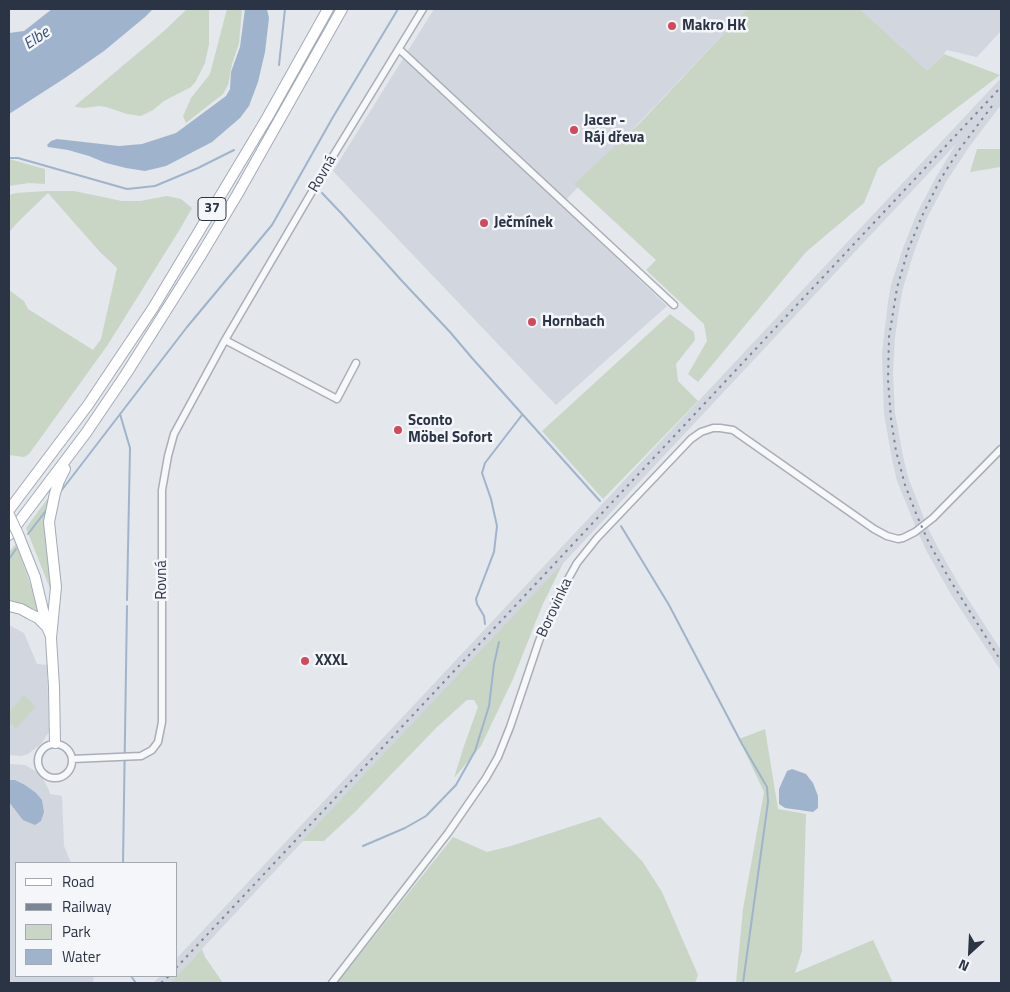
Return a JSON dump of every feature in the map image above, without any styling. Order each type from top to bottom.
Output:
[{"type":"main road","name":"37","points":[[9,508],[88,405],[153,308],[267,118],[328,9]]},
{"type":"main road","name":"37","points":[[9,535],[86,433],[131,366],[237,195],[342,9]]},
{"type":"main road","points":[[55,743],[51,638],[56,587],[50,515],[59,481],[86,433]]},
{"type":"main road","points":[[9,515],[35,576],[51,638]]},
{"type":"main road","points":[[9,606],[21,609],[47,627]]},
{"type":"street","name":"Rovná","points":[[72,759],[141,756],[152,750],[158,742],[162,713],[162,490],[174,434],[330,161],[423,9]]},
{"type":"street","points":[[399,49],[674,305]]},
{"type":"street","points":[[226,340],[337,399],[356,363]]},
{"type":"street","name":"Borovinka","points":[[332,983],[448,833],[486,778],[498,757],[510,727],[539,641],[577,563],[597,538],[687,443],[701,432],[713,428],[733,430],[881,534],[898,539],[909,536],[934,518],[1001,449]]},
{"type":"street","points":[[55,743],[68,750],[72,759],[70,769],[63,776],[52,778],[42,772],[37,761],[40,750],[44,746],[55,743]]},
{"type":"shaded area","points":[[434,9],[747,9],[561,205],[667,306],[556,405],[333,171]]},
{"type":"shaded area","points":[[860,9],[1001,9],[1001,31],[977,57],[947,50],[927,72]]},
{"type":"shaded area","points":[[1001,78],[1001,105],[969,147],[946,182],[927,218],[914,252],[900,304],[895,337],[893,373],[895,413],[908,477],[937,546],[962,590],[1001,650],[1001,671],[952,596],[927,552],[897,481],[884,414],[882,353],[891,285],[917,213],[956,144],[178,974],[178,957]]},
{"type":"shaded area","points":[[9,625],[24,633],[37,664],[47,665],[49,732],[41,744],[28,754],[21,756],[9,755]]},
{"type":"shaded area","points":[[9,764],[25,765],[37,772],[43,779],[50,794],[62,796],[64,846],[71,862],[15,862],[15,977],[94,977],[93,983],[9,983]]},
{"type":"shaded area","points":[[159,977],[176,977],[170,983],[153,983]]},
{"type":"green space","points":[[187,9],[209,9],[209,44],[205,63],[191,87],[141,116],[127,114],[106,107],[84,108],[75,106],[164,31]]},
{"type":"green space","points":[[227,9],[242,9],[239,43],[228,85],[223,94],[186,123],[183,116],[191,98],[210,74]]},
{"type":"green space","points":[[747,9],[860,9],[927,71],[944,54],[1000,75],[878,168],[864,203],[806,252],[698,382],[688,374],[707,341],[704,324],[646,270],[656,260],[574,184],[639,124]]},
{"type":"green space","points":[[977,149],[1001,149],[1001,167],[970,172]]},
{"type":"green space","points":[[9,159],[45,169],[45,184],[29,183],[9,186]]},
{"type":"green space","points":[[47,191],[74,191],[122,201],[140,201],[167,196],[181,199],[192,208],[107,346],[29,454],[24,457],[9,455],[9,290],[24,301],[28,309],[93,350],[101,339],[117,268],[100,252],[48,193],[9,232],[9,195]]},
{"type":"green space","points":[[670,314],[694,332],[695,340],[676,364],[678,381],[698,401],[603,499],[542,431]]},
{"type":"green space","points":[[51,494],[45,533],[53,581],[53,596],[26,528]]},
{"type":"green space","points":[[16,544],[41,614],[25,605],[9,600],[9,552]]},
{"type":"green space","points":[[563,563],[542,606],[513,679],[481,746],[454,778],[478,707],[474,700],[467,700],[437,727],[355,812],[324,841],[302,841]]},
{"type":"green space","points":[[24,695],[36,706],[16,729],[9,722],[9,712]]},
{"type":"green space","points":[[765,729],[778,809],[806,814],[802,951],[795,973],[873,940],[893,983],[736,983],[743,909],[764,792],[739,739]]},
{"type":"green space","points":[[600,817],[642,861],[662,892],[698,975],[695,983],[337,983],[453,837],[487,852]]},
{"type":"green space","points":[[202,949],[205,957],[223,983],[170,983],[178,977],[178,974]]},
{"type":"water","name":"Elbe","points":[[52,9],[153,9],[104,51],[9,114],[9,33],[24,31]]},
{"type":"water","points":[[245,9],[267,9],[269,18],[265,52],[258,82],[249,106],[240,118],[212,142],[166,166],[145,171],[106,163],[68,150],[48,147],[47,145],[51,141],[57,139],[119,146],[142,144],[176,133],[226,96],[230,89],[231,72],[240,47]]},
{"type":"water","points":[[792,769],[806,774],[813,783],[818,796],[818,808],[813,812],[785,808],[779,804],[779,789],[787,771]]},
{"type":"water","points":[[9,780],[15,780],[25,785],[42,800],[44,812],[41,821],[35,825],[23,820],[9,802]]},
{"type":"waterway","points":[[279,65],[285,9]]},
{"type":"waterway","points":[[61,491],[187,327],[272,225],[333,117],[398,9]]},
{"type":"waterway","points":[[9,158],[18,158],[127,189],[155,186],[234,150]]},
{"type":"waterway","points":[[322,193],[450,332],[600,501]]},
{"type":"waterway","points":[[120,414],[130,448],[127,600]]},
{"type":"waterway","points":[[485,624],[484,616],[476,599],[494,552],[497,526],[491,499],[482,473],[485,463],[522,415]]},
{"type":"waterway","points":[[28,534],[48,508]]},
{"type":"waterway","points":[[621,526],[669,605],[742,744],[767,787],[768,802],[743,983]]},
{"type":"waterway","points":[[9,559],[16,549]]},
{"type":"waterway","points":[[123,862],[127,606]]},
{"type":"waterway","points":[[363,846],[405,828],[426,816],[456,785],[475,751],[489,706],[494,664],[499,642]]},
{"type":"waterway","points":[[132,977],[136,983]]},
{"type":"railway","points":[[178,966],[1001,87]]},
{"type":"railway","points":[[992,106],[959,150],[940,180],[908,250],[897,288],[889,337],[888,380],[896,451],[905,485],[917,516],[929,543],[950,580],[1001,661]]},
{"type":"railway","points":[[161,983],[168,977]]},
{"type":"place","name":"Makro HK","points":[[672,26]]},
{"type":"place","name":"Jacer - Ráj dřeva","points":[[574,130]]},
{"type":"place","name":"Ječmínek","points":[[484,223]]},
{"type":"place","name":"Hornbach","points":[[532,322]]},
{"type":"place","name":"Sconto Möbel Sofort","points":[[398,430]]},
{"type":"place","name":"XXXL","points":[[305,661]]}]
